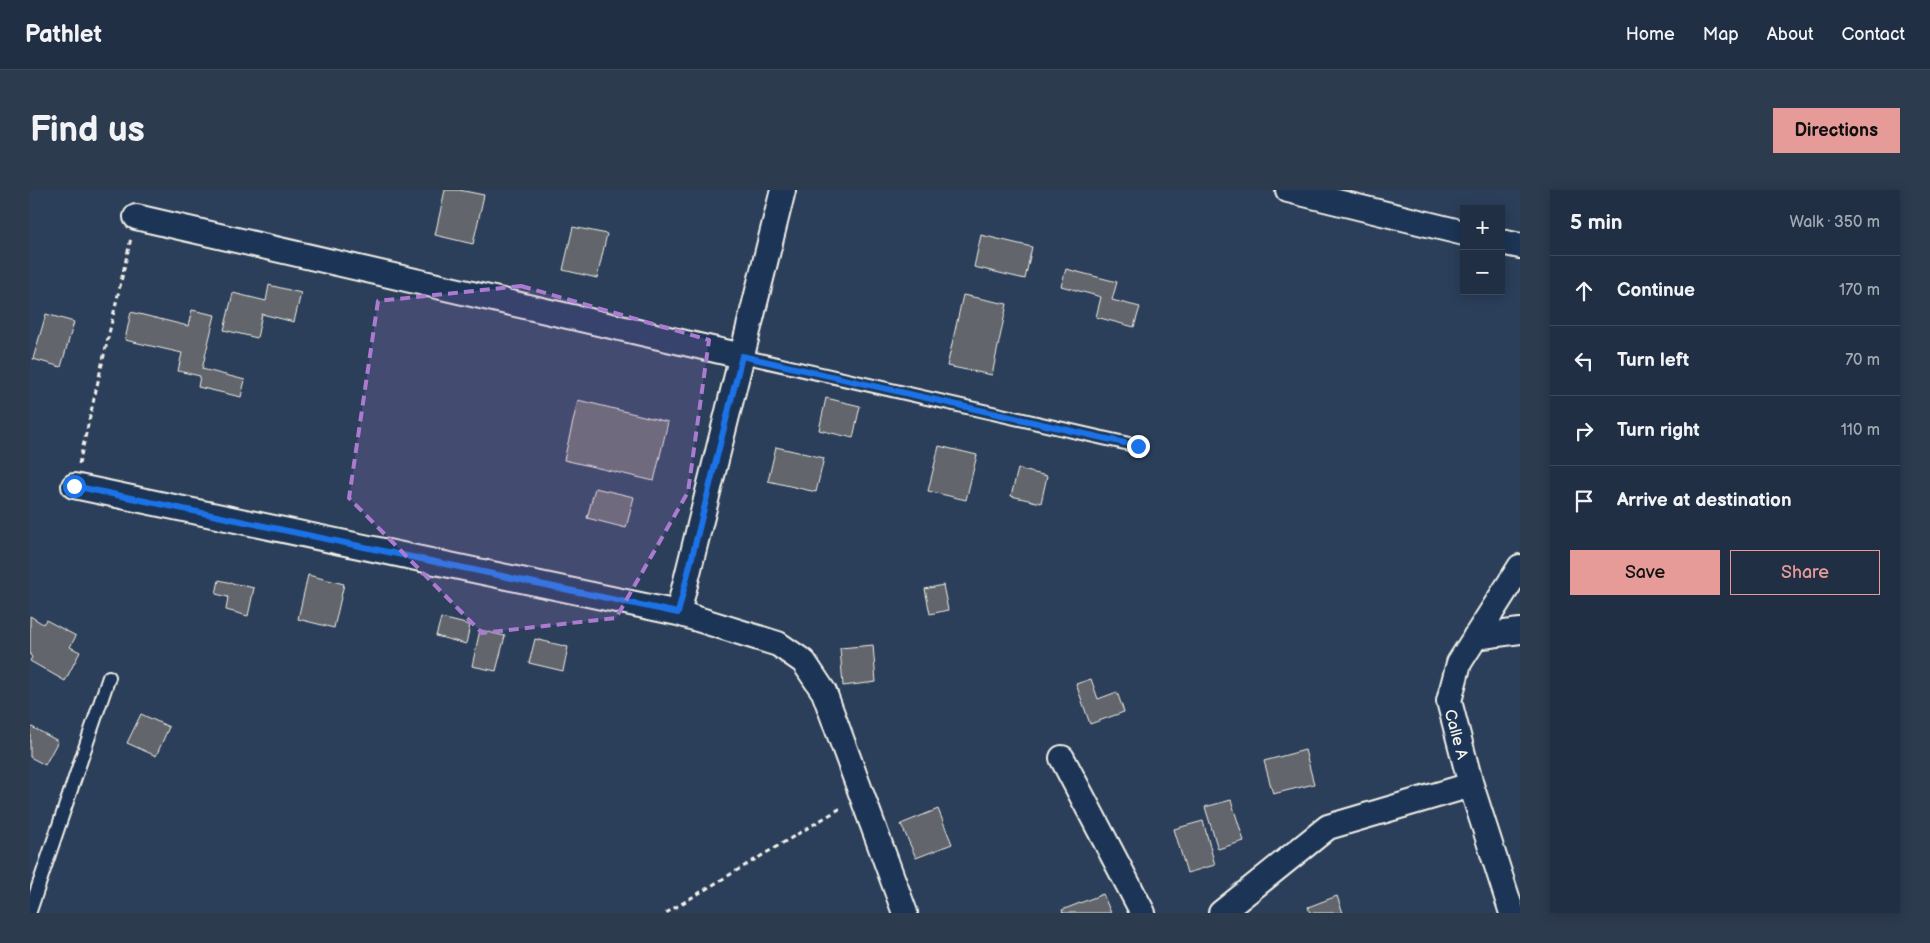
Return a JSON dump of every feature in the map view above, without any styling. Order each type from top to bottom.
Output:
[{"type":"street","points":[[678,613],[783,190]]},
{"type":"street","points":[[1288,190],[1460,232]]},
{"type":"street","points":[[136,217],[742,356]]},
{"type":"street","points":[[1505,243],[1520,246]]},
{"type":"street","points":[[74,486],[678,613],[778,644],[804,662],[824,692],[905,913]]},
{"type":"street","name":"Calle A","points":[[1512,913],[1471,785],[1448,701],[1459,663],[1520,567]]},
{"type":"street","points":[[1475,637],[1520,631]]},
{"type":"street","points":[[1062,758],[1143,913]]},
{"type":"street","points":[[1220,913],[1328,828],[1471,785]]},
{"type":"lane","points":[[742,356],[1138,446]]},
{"type":"lane","points":[[30,911],[109,677]]},
{"type":"path","points":[[74,486],[136,217]]},
{"type":"path","points":[[666,913],[862,795]]},
{"type":"highlighted area","points":[[521,286],[709,340],[688,492],[616,618],[482,633],[349,498],[378,301]]},
{"type":"building","points":[[445,190],[459,190],[484,195],[473,244],[435,235]]},
{"type":"building","points":[[573,227],[607,234],[597,278],[563,270]]},
{"type":"building","points":[[981,235],[1032,247],[1025,279],[974,267]]},
{"type":"building","points":[[1066,269],[1117,282],[1112,300],[1140,307],[1134,327],[1096,317],[1101,297],[1061,286]]},
{"type":"building","points":[[269,285],[301,293],[294,322],[262,314],[257,338],[224,330],[233,293],[266,301]]},
{"type":"building","points":[[963,295],[1007,304],[992,375],[947,366]]},
{"type":"building","points":[[192,310],[215,315],[202,369],[245,380],[241,397],[198,387],[200,376],[178,371],[182,353],[125,340],[131,312],[188,326]]},
{"type":"building","points":[[46,314],[74,322],[61,367],[33,359]]},
{"type":"building","points":[[826,398],[860,406],[853,438],[819,430]]},
{"type":"building","points":[[578,400],[668,422],[654,481],[564,460]]},
{"type":"building","points":[[939,446],[977,455],[966,500],[928,491]]},
{"type":"building","points":[[776,447],[824,458],[816,492],[768,481]]},
{"type":"building","points":[[1018,469],[1047,476],[1041,503],[1011,496]]},
{"type":"building","points":[[595,488],[634,497],[626,528],[587,518]]},
{"type":"building","points":[[308,575],[344,584],[334,628],[298,619]]},
{"type":"building","points":[[219,580],[254,588],[248,616],[226,610],[228,597],[216,594]]},
{"type":"building","points":[[943,585],[948,610],[930,614],[925,589]]},
{"type":"building","points":[[30,616],[43,624],[46,620],[76,636],[70,647],[80,652],[65,681],[30,661],[32,657],[30,655]]},
{"type":"building","points":[[441,618],[470,625],[466,644],[436,636]]},
{"type":"building","points":[[480,630],[505,636],[496,671],[472,666]]},
{"type":"building","points":[[535,639],[568,647],[563,671],[529,663]]},
{"type":"building","points":[[873,645],[876,682],[843,686],[840,648]]},
{"type":"building","points":[[1091,679],[1098,699],[1117,692],[1124,712],[1090,724],[1076,684]]},
{"type":"building","points":[[141,714],[169,727],[156,756],[127,743]]},
{"type":"building","points":[[30,726],[58,741],[45,765],[30,757]]},
{"type":"building","points":[[1305,750],[1314,784],[1273,794],[1264,761]]},
{"type":"building","points":[[1231,800],[1244,841],[1218,849],[1205,807]]},
{"type":"building","points":[[938,809],[952,844],[916,858],[901,824]]},
{"type":"building","points":[[1203,821],[1215,865],[1187,873],[1174,829]]},
{"type":"building","points":[[1103,894],[1111,913],[1063,913],[1062,910]]},
{"type":"building","points":[[1337,896],[1343,913],[1310,913],[1308,907]]},
{"type":"route","points":[[74,486],[678,613],[742,356],[1138,446]]}]
